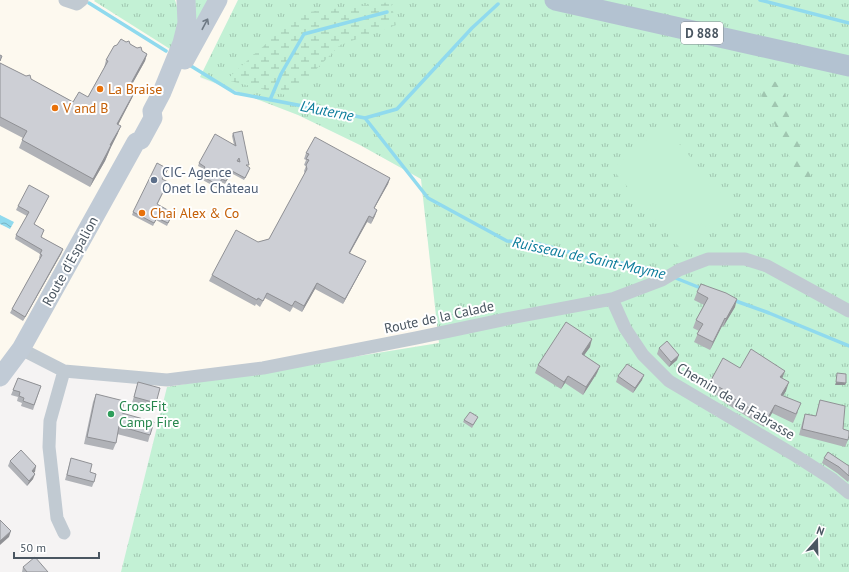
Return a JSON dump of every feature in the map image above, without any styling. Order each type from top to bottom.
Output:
[{"type":"main road","points":[[162,92],[182,44],[187,23],[186,0]]},
{"type":"main road","points":[[162,92],[182,67],[218,0]]},
{"type":"main road","name":"D 888","points":[[555,0],[849,66]]},
{"type":"main road","name":"Route d'Espalion","points":[[0,377],[21,349],[136,142],[134,136],[146,115],[152,111],[162,92]]},
{"type":"street","points":[[65,0],[77,4],[82,0]]},
{"type":"street","name":"Route de la Calade","points":[[21,349],[64,371],[167,380],[256,369],[612,299],[662,280],[680,270],[708,259],[745,259],[767,266],[849,311]]},
{"type":"street","name":"Chemin de la Fabrasse","points":[[612,299],[626,328],[643,355],[669,381],[796,456],[832,479],[849,493]]},
{"type":"street","points":[[64,371],[50,421],[49,447],[57,518],[64,533]]},
{"type":"shaded area","points":[[0,0],[238,0],[200,78],[298,115],[360,145],[421,179],[439,343],[167,387],[81,377],[9,349],[0,364]]},
{"type":"green space","points":[[175,0],[179,13],[177,32],[170,49],[94,1]]},
{"type":"green space","points":[[191,0],[208,0],[195,28]]},
{"type":"green space","points":[[238,0],[849,0],[849,572],[121,572],[167,387],[439,343],[421,179],[360,145],[298,115],[200,77]]},
{"type":"green space","points":[[391,2],[396,25],[340,45],[290,96],[226,80],[300,13]]},
{"type":"green space","points":[[753,76],[784,84],[787,110],[814,186],[805,192]]},
{"type":"green space","points":[[664,126],[731,205],[680,248],[612,169]]},
{"type":"water","points":[[0,215],[14,222],[10,229],[0,224]]},
{"type":"building","points":[[121,39],[126,42],[129,41],[130,44],[137,48],[141,47],[142,51],[147,54],[129,87],[135,91],[117,124],[121,126],[93,179],[22,140],[27,131],[0,117],[0,63],[26,76],[30,75],[31,79],[73,102],[79,92],[88,97],[108,61],[106,60],[114,46],[117,45]]},
{"type":"building","points":[[242,131],[249,165],[246,165],[250,168],[245,178],[232,171],[226,181],[222,179],[218,185],[200,175],[205,167],[199,163],[215,134],[236,146],[233,133]]},
{"type":"building","points":[[315,137],[390,178],[374,208],[377,210],[373,218],[369,216],[349,253],[366,261],[345,299],[317,283],[304,306],[295,301],[292,306],[267,293],[263,301],[258,298],[257,300],[212,275],[236,230],[258,242],[269,239],[307,169],[306,165],[309,160],[306,159],[309,154],[306,153]]},
{"type":"building","points":[[157,163],[168,169],[162,179],[168,182],[157,204],[173,213],[168,223],[157,218],[154,223],[133,212]]},
{"type":"building","points":[[29,185],[49,196],[34,224],[44,230],[41,237],[63,249],[25,317],[12,309],[42,255],[40,254],[42,250],[16,235],[29,212],[18,206]]},
{"type":"building","points":[[701,284],[726,293],[737,299],[726,319],[725,318],[713,342],[697,334],[703,324],[696,320],[708,298],[697,292]]},
{"type":"building","points":[[566,322],[592,339],[582,354],[600,366],[586,387],[568,376],[564,382],[538,365]]},
{"type":"building","points":[[667,341],[679,355],[671,362],[659,348]]},
{"type":"building","points":[[751,349],[785,371],[780,377],[789,382],[781,395],[801,403],[796,414],[775,405],[767,419],[710,382],[723,358],[740,368]]},
{"type":"building","points":[[627,364],[644,375],[635,388],[618,376]]},
{"type":"building","points":[[837,373],[846,374],[846,383],[836,382]]},
{"type":"building","points":[[18,378],[41,386],[34,405],[23,401],[24,398],[19,396],[20,392],[13,390]]},
{"type":"building","points":[[138,382],[160,388],[156,403],[134,397]]},
{"type":"building","points":[[96,394],[124,401],[122,413],[154,422],[150,435],[119,426],[116,443],[87,437]]},
{"type":"building","points":[[820,400],[845,406],[843,429],[849,431],[848,440],[802,429],[805,414],[816,416]]},
{"type":"building","points":[[470,412],[478,417],[473,425],[464,420]]},
{"type":"building","points":[[21,450],[36,466],[32,471],[35,474],[29,481],[10,461]]},
{"type":"building","points":[[828,452],[849,466],[849,476],[839,467],[824,458]]},
{"type":"building","points":[[71,458],[92,464],[90,472],[96,474],[94,482],[67,475]]},
{"type":"building","points":[[0,520],[11,531],[0,541]]},
{"type":"building","points":[[35,557],[48,572],[27,572],[23,567]]},
{"type":"waterway","points":[[760,0],[849,23]]},
{"type":"waterway","name":"L'Auterne","points":[[89,3],[166,51]]},
{"type":"waterway","name":"Ruisseau de Saint-Mayme","points":[[191,66],[235,93],[365,118],[397,109],[472,28],[498,4]]},
{"type":"waterway","points":[[270,100],[281,74],[304,34],[387,12]]},
{"type":"waterway","name":"Ruisseau de Saint-Mayme","points":[[365,118],[428,198],[507,241],[539,244],[593,260],[611,261],[657,270],[666,274]]},
{"type":"waterway","name":"Ruisseau de Saint-Mayme","points":[[673,277],[703,289]]},
{"type":"waterway","name":"Ruisseau de Saint-Mayme","points":[[733,300],[849,346]]},
{"type":"place","name":"La Braise","points":[[100,89]]},
{"type":"place","name":"V and B","points":[[55,108]]},
{"type":"place","name":"CIC- Agence Onet le Château","points":[[154,180]]},
{"type":"place","name":"Chai Alex & Co","points":[[142,213]]},
{"type":"place","name":"CrossFit Camp Fire","points":[[111,414]]}]
